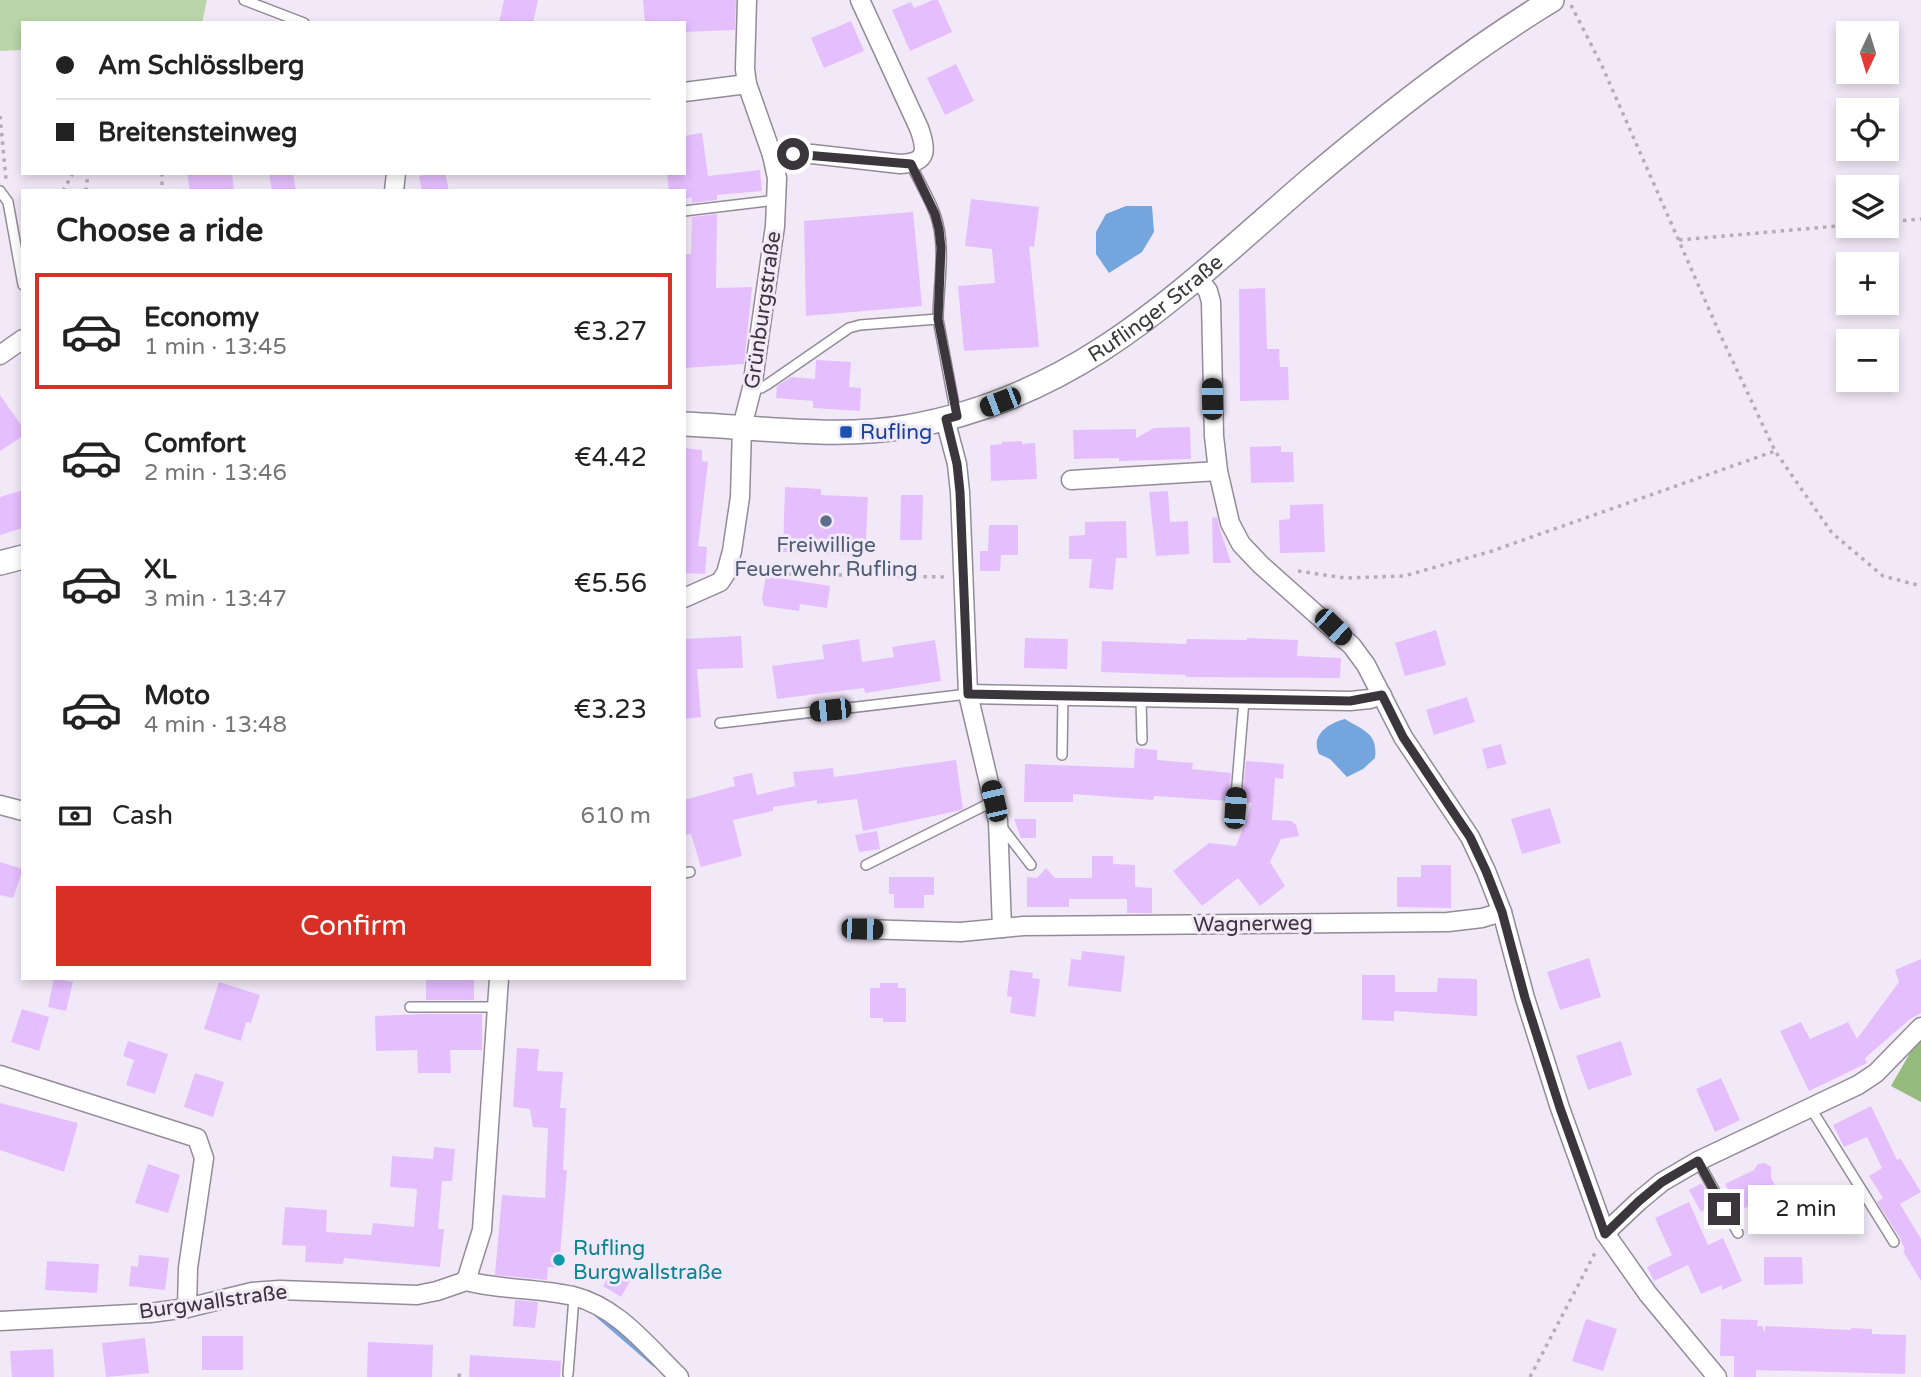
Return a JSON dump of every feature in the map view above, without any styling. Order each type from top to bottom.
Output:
[{"type":"street","name":"Grünburgstraße","points":[[726,573],[738,510],[742,427],[752,388],[777,200],[777,178],[772,155],[747,84],[747,0]]},
{"type":"street","points":[[772,155],[812,154],[911,164],[919,160],[925,145],[860,0]]},
{"type":"street","name":"Ruflinger Straße","points":[[686,424],[846,432],[904,427],[951,418],[1016,396],[1087,360],[1121,338],[1198,278],[1362,137],[1464,58],[1552,0]]},
{"type":"street","points":[[686,92],[747,84]]},
{"type":"street","points":[[1198,278],[1208,290],[1212,302],[1212,399],[1218,471],[1230,523],[1241,544],[1261,565],[1352,646],[1366,665],[1423,770],[1470,837],[1502,912],[1552,1083],[1605,1234],[1648,1294],[1717,1377]]},
{"type":"street","points":[[0,355],[21,340]]},
{"type":"street","points":[[951,418],[960,492],[968,694],[998,821],[1002,928]]},
{"type":"street","points":[[1071,480],[1218,471]]},
{"type":"street","points":[[0,564],[21,558]]},
{"type":"street","points":[[686,597],[720,582],[726,573]]},
{"type":"street","points":[[968,694],[1350,701],[1382,695]]},
{"type":"street","points":[[0,805],[21,810]]},
{"type":"street","name":"Wagnerweg","points":[[862,929],[961,932],[1002,928],[1448,922],[1482,918],[1502,912]]},
{"type":"street","points":[[499,980],[482,1230],[466,1281],[497,1288],[574,1297],[595,1304],[621,1321],[679,1377]]},
{"type":"street","points":[[1605,1234],[1646,1195],[1698,1161],[1858,1085],[1876,1073],[1921,1027]]},
{"type":"street","points":[[0,1075],[197,1138],[204,1158],[188,1268],[187,1308]]},
{"type":"street","name":"Burgwallstraße","points":[[0,1321],[187,1308],[262,1291],[314,1290],[417,1295],[466,1281]]},
{"type":"lane","points":[[244,0],[299,21]]},
{"type":"lane","points":[[911,164],[935,214],[939,229],[941,248],[938,319],[951,418]]},
{"type":"lane","points":[[0,191],[8,202],[21,274]]},
{"type":"lane","points":[[686,211],[777,200]]},
{"type":"lane","points":[[752,388],[761,388],[768,384],[849,328],[938,319]]},
{"type":"lane","points":[[720,723],[968,694]]},
{"type":"lane","points":[[1062,755],[1063,697]]},
{"type":"lane","points":[[1141,698],[1142,740]]},
{"type":"lane","points":[[1235,808],[1244,700]]},
{"type":"lane","points":[[866,866],[994,801]]},
{"type":"lane","points":[[998,821],[1031,865]]},
{"type":"lane","points":[[410,1007],[498,1007]]},
{"type":"lane","points":[[1810,1107],[1894,1242]]},
{"type":"lane","points":[[1698,1161],[1738,1233]]},
{"type":"lane","points":[[568,1374],[574,1297]]},
{"type":"path","points":[[1568,0],[1602,66],[1718,332],[1775,451],[1832,533],[1884,576],[1921,586]]},
{"type":"path","points":[[0,116],[8,202]]},
{"type":"path","points":[[162,175],[162,186]]},
{"type":"path","points":[[1899,221],[1921,219]]},
{"type":"path","points":[[1678,240],[1836,226]]},
{"type":"path","points":[[1297,571],[1345,578],[1404,576],[1492,551],[1775,451]]},
{"type":"path","points":[[726,573],[962,576]]},
{"type":"path","points":[[1530,1377],[1605,1234]]},
{"type":"path","points":[[459,1377],[460,1370]]},
{"type":"green space","points":[[0,0],[207,0],[202,21],[21,21],[21,50],[0,51]]},
{"type":"green space","points":[[1921,1034],[1921,1102],[1891,1086]]},
{"type":"water","points":[[1126,206],[1152,206],[1154,232],[1142,252],[1109,273],[1096,254],[1096,232],[1106,214]]},
{"type":"water","points":[[1345,719],[1372,738],[1375,750],[1375,758],[1363,769],[1347,777],[1330,759],[1319,754],[1317,747],[1319,736],[1327,727]]},
{"type":"building","points":[[504,0],[538,0],[533,21],[499,21]]},
{"type":"building","points":[[643,0],[736,0],[735,30],[686,32],[686,21],[645,21]]},
{"type":"building","points":[[938,0],[952,32],[910,51],[892,10],[911,2],[914,8]]},
{"type":"building","points":[[851,21],[864,51],[824,68],[811,38]]},
{"type":"building","points":[[956,64],[974,101],[945,115],[927,78]]},
{"type":"building","points":[[702,133],[708,176],[760,170],[762,191],[717,195],[717,200],[692,203],[692,197],[686,198],[686,189],[669,189],[667,175],[686,175],[686,136]]},
{"type":"building","points":[[187,175],[232,175],[234,189],[190,189]]},
{"type":"building","points":[[269,175],[293,175],[296,189],[272,189]]},
{"type":"building","points":[[445,175],[449,189],[422,189],[419,176]]},
{"type":"building","points":[[971,199],[1039,207],[1034,247],[1029,246],[1039,347],[964,351],[958,286],[995,283],[992,249],[965,246]]},
{"type":"building","points":[[913,212],[922,306],[806,316],[804,221]]},
{"type":"building","points":[[717,214],[716,288],[752,287],[744,364],[686,368],[686,254],[691,254],[692,217]]},
{"type":"building","points":[[1265,288],[1267,349],[1279,349],[1280,367],[1288,367],[1289,400],[1240,401],[1239,289]]},
{"type":"building","points":[[816,360],[851,362],[849,387],[861,388],[860,411],[813,408],[813,401],[776,398],[777,386],[791,377],[815,379]]},
{"type":"building","points":[[0,395],[21,425],[21,437],[0,451]]},
{"type":"building","points":[[1190,427],[1191,459],[1074,459],[1073,430],[1136,429],[1136,438],[1154,428]]},
{"type":"building","points":[[1022,441],[1022,444],[1035,443],[1037,479],[991,481],[990,445]]},
{"type":"building","points":[[1281,446],[1281,452],[1293,452],[1294,482],[1251,483],[1250,447]]},
{"type":"building","points":[[686,448],[702,450],[702,461],[708,462],[698,546],[707,547],[705,574],[686,573]]},
{"type":"building","points":[[785,487],[821,489],[821,495],[868,497],[865,556],[783,552]]},
{"type":"building","points":[[21,491],[21,529],[0,535],[0,497]]},
{"type":"building","points":[[1168,491],[1170,522],[1188,521],[1189,554],[1156,556],[1149,492]]},
{"type":"building","points":[[901,495],[923,495],[922,540],[900,540]]},
{"type":"building","points":[[1323,504],[1325,552],[1280,553],[1279,520],[1290,519],[1290,505]]},
{"type":"building","points":[[1217,517],[1231,563],[1213,563],[1212,518]]},
{"type":"building","points":[[1126,521],[1127,558],[1116,558],[1113,590],[1089,588],[1092,559],[1069,559],[1069,536],[1085,535],[1085,522]]},
{"type":"building","points":[[989,525],[1018,525],[1018,555],[1001,555],[1000,571],[980,571],[980,551],[988,551]]},
{"type":"building","points":[[766,576],[830,586],[827,608],[800,604],[799,611],[764,606],[762,598]]},
{"type":"building","points":[[1436,630],[1446,665],[1405,676],[1395,643]]},
{"type":"building","points":[[741,636],[743,668],[697,669],[701,717],[686,719],[686,639]]},
{"type":"building","points":[[1025,638],[1068,639],[1067,669],[1024,668]]},
{"type":"building","points":[[859,639],[862,662],[894,657],[892,647],[935,640],[941,681],[865,693],[864,688],[777,699],[772,666],[824,659],[822,645]]},
{"type":"building","points":[[1187,639],[1298,640],[1297,656],[1341,658],[1340,678],[1186,677],[1101,672],[1102,641],[1186,644]]},
{"type":"building","points":[[1467,697],[1475,722],[1434,735],[1426,710]]},
{"type":"building","points":[[1501,744],[1506,764],[1487,769],[1482,749]]},
{"type":"building","points":[[1135,748],[1157,750],[1157,760],[1193,763],[1192,769],[1231,773],[1229,801],[1154,796],[1153,800],[1073,794],[1073,802],[1024,802],[1025,764],[1134,768]]},
{"type":"building","points":[[956,760],[963,809],[863,831],[857,799],[817,804],[817,800],[773,807],[773,811],[733,820],[742,856],[701,867],[691,834],[686,835],[686,799],[735,786],[733,777],[752,773],[757,795],[795,786],[793,772],[833,768],[834,777]]},
{"type":"building","points":[[1246,761],[1284,764],[1283,779],[1275,778],[1272,820],[1291,821],[1296,825],[1299,836],[1281,839],[1270,862],[1285,886],[1260,906],[1238,878],[1202,906],[1173,871],[1209,843],[1236,846],[1252,803],[1242,802]]},
{"type":"building","points":[[1550,808],[1561,843],[1522,854],[1511,819]]},
{"type":"building","points":[[1014,819],[1036,819],[1036,838],[1021,838]]},
{"type":"building","points":[[877,831],[880,849],[859,852],[855,835]]},
{"type":"building","points":[[1092,856],[1113,856],[1113,864],[1135,865],[1135,887],[1152,888],[1152,913],[1127,913],[1127,899],[1069,899],[1069,907],[1027,907],[1027,877],[1037,878],[1046,868],[1055,878],[1092,878]]},
{"type":"building","points":[[0,862],[21,868],[13,898],[0,895]]},
{"type":"building","points":[[1421,865],[1451,865],[1451,908],[1397,907],[1397,877],[1421,877]]},
{"type":"building","points":[[889,877],[934,877],[934,895],[924,895],[924,908],[894,908],[894,894],[889,894]]},
{"type":"building","points":[[1082,951],[1125,956],[1121,992],[1068,986],[1071,959],[1081,960]]},
{"type":"building","points":[[1589,958],[1601,997],[1560,1010],[1547,972]]},
{"type":"building","points":[[1921,959],[1921,1013],[1910,1019],[1865,1058],[1867,1063],[1809,1091],[1780,1031],[1801,1022],[1810,1039],[1848,1022],[1857,1039],[1899,982],[1895,970]]},
{"type":"building","points":[[1010,970],[1033,973],[1032,978],[1040,979],[1035,1017],[1010,1013],[1012,997],[1007,996]]},
{"type":"building","points":[[1362,975],[1395,975],[1395,992],[1437,992],[1438,978],[1477,979],[1477,1016],[1394,1011],[1394,1021],[1362,1020]]},
{"type":"building","points":[[54,980],[73,982],[66,1011],[48,1007]]},
{"type":"building","points":[[426,980],[474,980],[474,1000],[426,1000]]},
{"type":"building","points":[[219,982],[260,995],[251,1023],[246,1022],[241,1041],[204,1029]]},
{"type":"building","points":[[880,983],[898,983],[898,988],[906,988],[906,1022],[883,1022],[883,1018],[870,1018],[870,988],[880,988]]},
{"type":"building","points":[[22,1009],[49,1017],[39,1051],[11,1042]]},
{"type":"building","points":[[482,1014],[482,1050],[450,1050],[451,1073],[418,1073],[417,1050],[376,1051],[375,1016]]},
{"type":"building","points":[[128,1041],[168,1054],[155,1094],[126,1085],[134,1060],[123,1056]]},
{"type":"building","points":[[1621,1041],[1632,1075],[1588,1090],[1576,1056]]},
{"type":"building","points":[[517,1048],[539,1049],[537,1071],[563,1072],[560,1108],[566,1108],[563,1170],[567,1170],[559,1268],[548,1267],[547,1280],[495,1275],[502,1195],[545,1198],[548,1128],[533,1127],[530,1109],[513,1107]]},
{"type":"building","points":[[195,1073],[224,1082],[213,1117],[184,1107]]},
{"type":"building","points":[[1721,1078],[1740,1120],[1715,1132],[1696,1089]]},
{"type":"building","points":[[0,1103],[78,1123],[64,1172],[0,1150]]},
{"type":"building","points":[[1871,1106],[1897,1160],[1900,1158],[1921,1192],[1900,1204],[1921,1239],[1921,1281],[1903,1251],[1905,1250],[1900,1238],[1877,1202],[1883,1198],[1869,1176],[1882,1168],[1867,1137],[1844,1147],[1833,1125]]},
{"type":"building","points":[[434,1147],[455,1149],[452,1181],[442,1181],[438,1229],[444,1229],[440,1267],[344,1258],[343,1264],[305,1262],[306,1246],[282,1245],[285,1207],[327,1210],[326,1232],[371,1235],[373,1223],[414,1227],[417,1189],[390,1187],[392,1156],[433,1159]]},
{"type":"building","points":[[1765,1163],[1771,1167],[1771,1177],[1778,1192],[1739,1211],[1725,1184],[1754,1170],[1758,1164]]},
{"type":"building","points":[[148,1164],[180,1175],[168,1213],[135,1203]]},
{"type":"building","points":[[1702,1183],[1714,1204],[1701,1212],[1689,1190]]},
{"type":"building","points":[[1689,1202],[1708,1245],[1723,1238],[1742,1281],[1722,1290],[1722,1285],[1701,1294],[1688,1265],[1654,1281],[1647,1267],[1672,1255],[1655,1218]]},
{"type":"building","points":[[139,1255],[169,1258],[165,1290],[129,1286],[131,1266],[138,1267]]},
{"type":"building","points":[[1764,1257],[1802,1257],[1803,1284],[1764,1285]]},
{"type":"building","points":[[47,1261],[99,1264],[97,1293],[45,1290]]},
{"type":"building","points":[[615,1266],[633,1276],[621,1297],[603,1286]]},
{"type":"building","points":[[515,1300],[538,1302],[535,1328],[513,1326]]},
{"type":"building","points":[[1586,1319],[1617,1329],[1603,1371],[1572,1361]]},
{"type":"building","points":[[1721,1319],[1758,1320],[1757,1326],[1762,1326],[1765,1333],[1765,1326],[1872,1329],[1872,1334],[1906,1335],[1905,1374],[1756,1370],[1756,1377],[1734,1377],[1734,1356],[1720,1356]]},
{"type":"building","points":[[202,1336],[243,1336],[243,1370],[202,1370]]},
{"type":"building","points":[[145,1338],[149,1373],[106,1377],[102,1343]]},
{"type":"building","points":[[368,1342],[433,1345],[432,1377],[367,1377]]},
{"type":"building","points":[[53,1349],[54,1377],[12,1377],[10,1351]]},
{"type":"building","points":[[470,1355],[561,1361],[560,1377],[469,1377]]},
{"type":"waterway","points":[[597,1314],[655,1364]]},
{"type":"place","name":"Rufling","points":[[846,432]]},
{"type":"place","name":"Freiwillige Feuerwehr Rufling","points":[[826,521]]},
{"type":"place","name":"Rufling Burgwallstraße","points":[[559,1260]]},
{"type":"route","points":[[793,154],[911,164],[935,214],[941,248],[938,319],[957,416],[946,419],[957,464],[960,492],[968,694],[1350,701],[1382,695],[1423,770],[1470,837],[1486,871],[1502,912],[1525,998],[1560,1108],[1605,1234],[1662,1182],[1698,1161],[1724,1209]]}]
